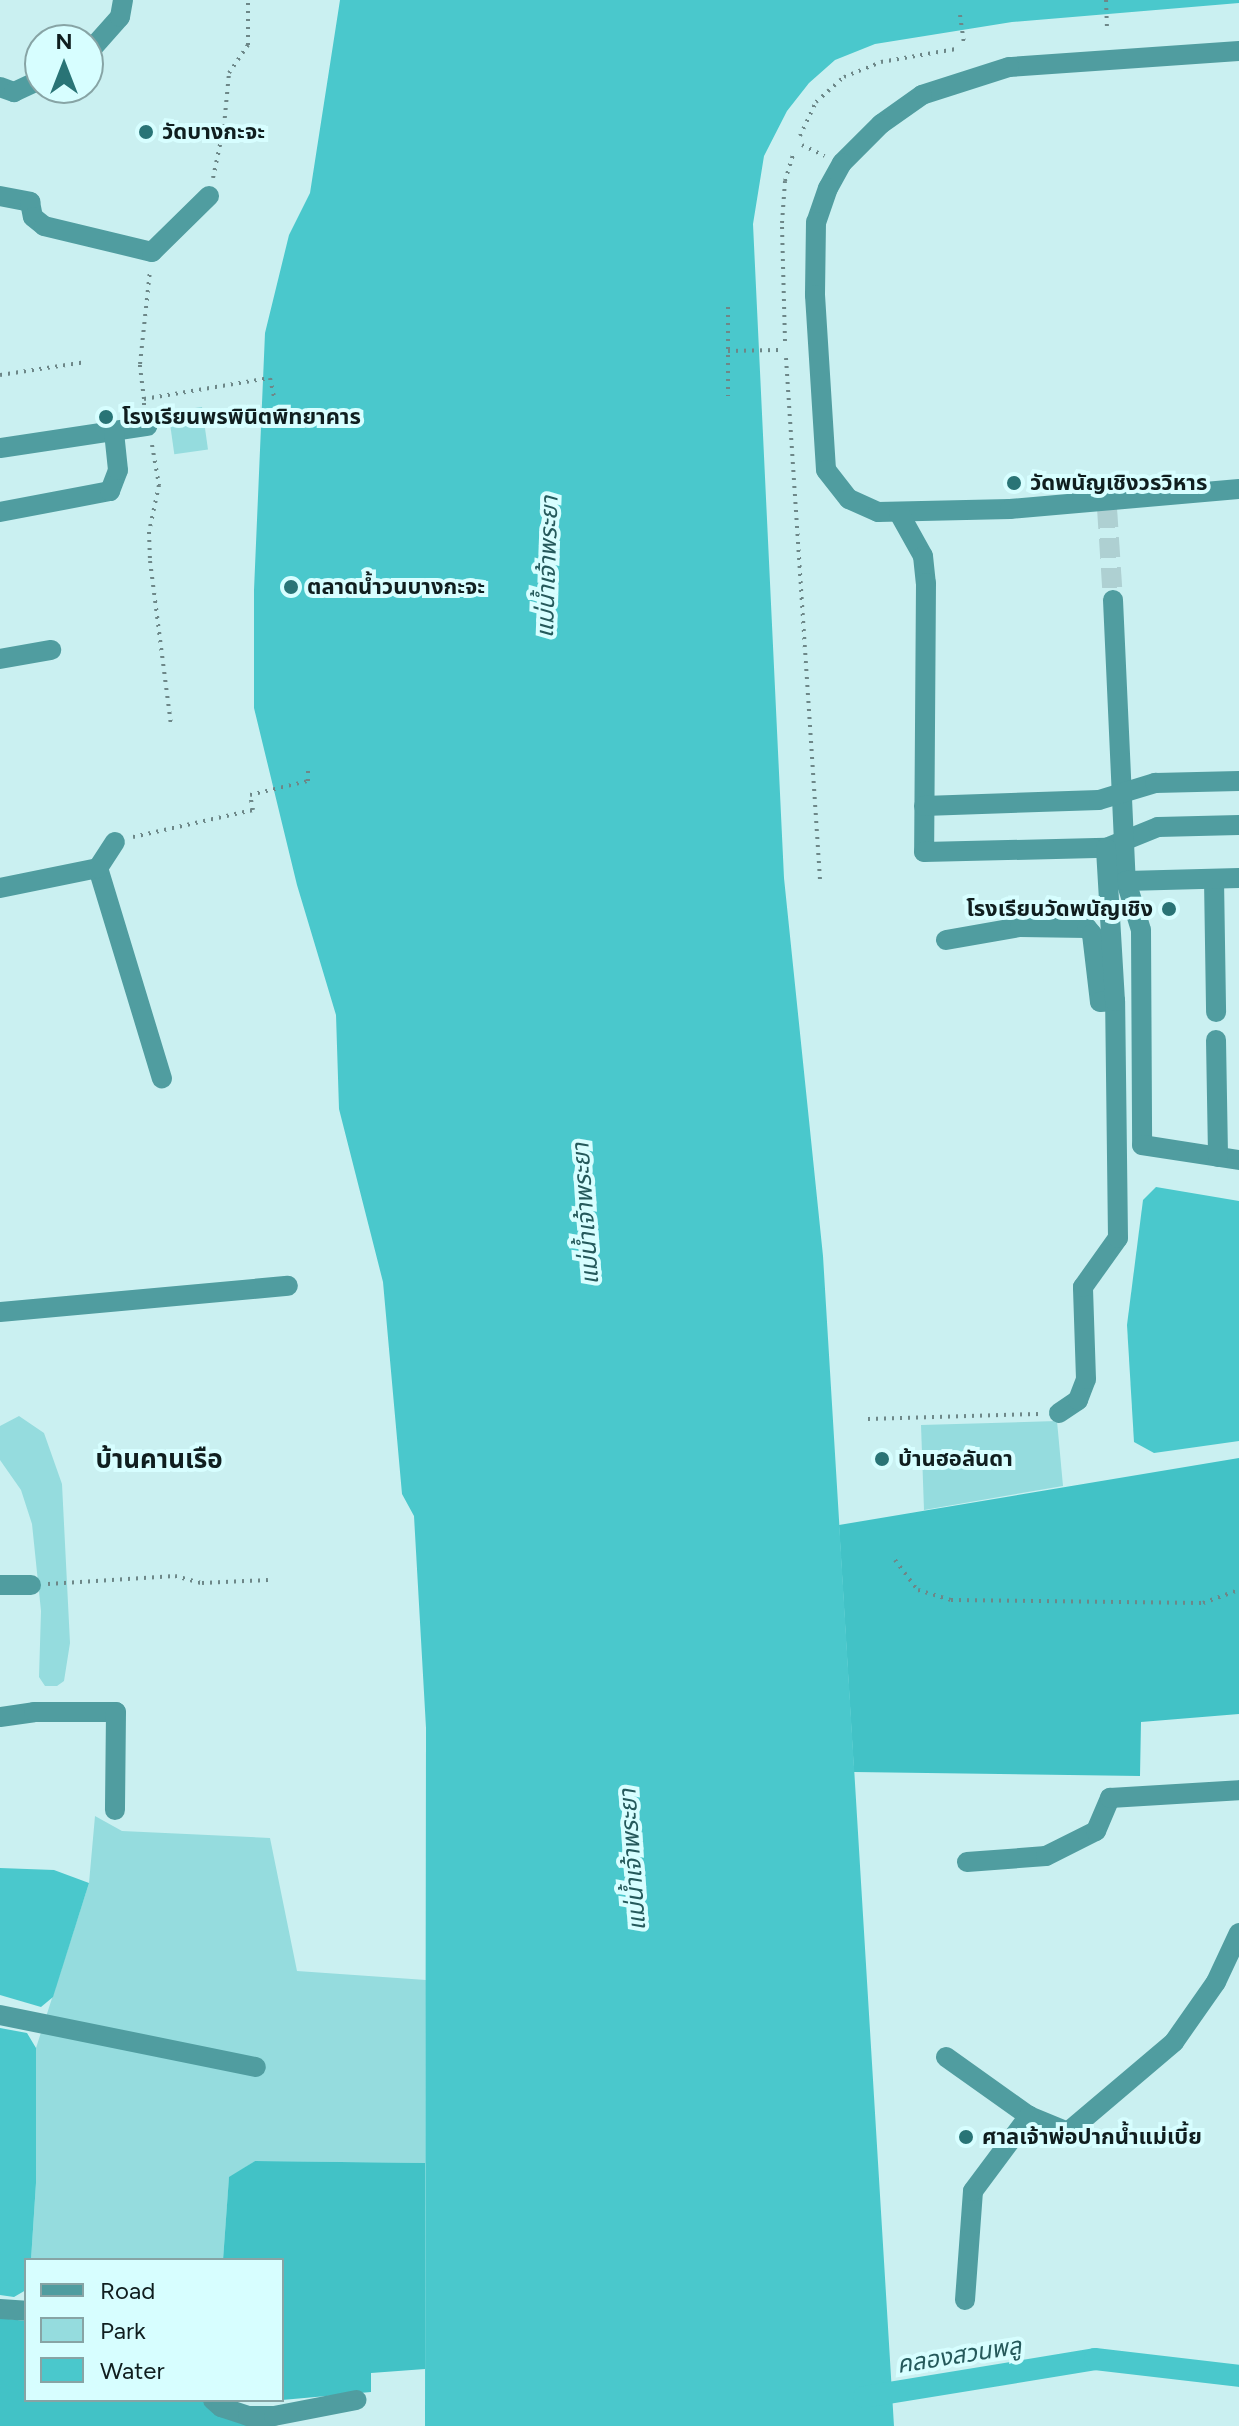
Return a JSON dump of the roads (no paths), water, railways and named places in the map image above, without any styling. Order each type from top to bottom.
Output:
[{"type":"street","points":[[104,35],[120,17],[123,0]]},
{"type":"street","points":[[1239,51],[1009,67],[969,77],[922,95],[881,124],[842,163],[816,222],[817,349],[826,470],[849,499],[878,512],[899,513],[1107,504],[1239,489]]},
{"type":"street","points":[[0,87],[14,92],[24,87]]},
{"type":"street","points":[[0,196],[30,202],[33,217],[44,226],[152,252],[209,196]]},
{"type":"street","points":[[0,448],[147,426]]},
{"type":"street","points":[[0,512],[110,491],[118,470],[114,431]]},
{"type":"street","points":[[899,513],[923,556],[926,583],[924,852],[1115,843],[1158,827],[1239,825]]},
{"type":"street","points":[[1059,1413],[1078,1400],[1086,1379],[1083,1287],[1118,1238],[1115,843],[1122,793],[1113,600]]},
{"type":"street","points":[[0,659],[51,650]]},
{"type":"street","points":[[924,806],[1099,800],[1155,783],[1239,781]]},
{"type":"street","points":[[0,888],[98,868],[115,842]]},
{"type":"street","points":[[1115,843],[1141,930],[1142,1145],[1239,1160]]},
{"type":"street","points":[[98,868],[162,1079]]},
{"type":"street","points":[[1126,881],[1239,878]]},
{"type":"street","points":[[1214,879],[1216,1012]]},
{"type":"street","points":[[946,940],[1020,927],[1087,928],[1092,934],[1100,1002],[1115,1001]]},
{"type":"street","points":[[1216,1040],[1218,1157]]},
{"type":"street","points":[[0,1312],[288,1286]]},
{"type":"street","points":[[0,1585],[31,1585]]},
{"type":"street","points":[[0,1717],[34,1712],[116,1712],[115,1810]]},
{"type":"street","points":[[967,1862],[1046,1856],[1096,1831],[1110,1798],[1239,1790]]},
{"type":"street","points":[[946,2057],[1029,2116],[1060,2130],[1075,2129],[1174,2042],[1216,1982],[1239,1933]]},
{"type":"street","points":[[0,2015],[256,2067]]},
{"type":"street","points":[[965,2300],[973,2191],[1029,2116]]},
{"type":"street","points":[[0,2309],[24,2311]]},
{"type":"street","points":[[215,2402],[248,2416],[274,2416],[356,2400]]},
{"type":"water","name":"แม่น้ำเจ้าพระยา","points":[[340,0],[1239,0],[1239,3],[1012,22],[875,44],[835,60],[809,83],[787,111],[764,156],[753,224],[784,878],[823,1256],[894,2426],[425,2426],[426,1728],[414,1516],[402,1494],[383,1282],[339,1109],[336,1015],[297,885],[254,708],[254,590],[265,333],[289,235],[310,193]]},
{"type":"water","points":[[1156,1187],[1239,1201],[1239,1441],[1154,1453],[1134,1442],[1127,1325],[1143,1200]]},
{"type":"water","points":[[0,1868],[54,1870],[89,1883],[53,1997],[41,2007],[0,1995]]},
{"type":"water","points":[[0,2028],[27,2033],[36,2048],[36,2183],[31,2258],[24,2258],[24,2291],[14,2297],[0,2295]]},
{"type":"waterway","name":"คลองสวนพลู","points":[[864,2397],[1095,2359],[1239,2376]]},
{"type":"tunnel","points":[[1107,508],[1113,600]]},
{"type":"place","name":"วัดบางกะจะ","points":[[146,132]]},
{"type":"place","name":"โรงเรียนพรพินิตพิทยาคาร","points":[[106,417]]},
{"type":"place","name":"วัดพนัญเชิงวรวิหาร","points":[[1014,483]]},
{"type":"place","name":"ตลาดน้ำวนบางกะจะ","points":[[291,587]]},
{"type":"place","name":"โรงเรียนวัดพนัญเชิง","points":[[1169,909]]},
{"type":"place","name":"บ้านฮอลันดา","points":[[882,1459]]},
{"type":"place","name":"ศาลเจ้าพ่อปากน้ำแม่เบี้ย","points":[[966,2137]]},
{"type":"district","name":"บ้านคานเรือ","points":[[159,1460]]}]
